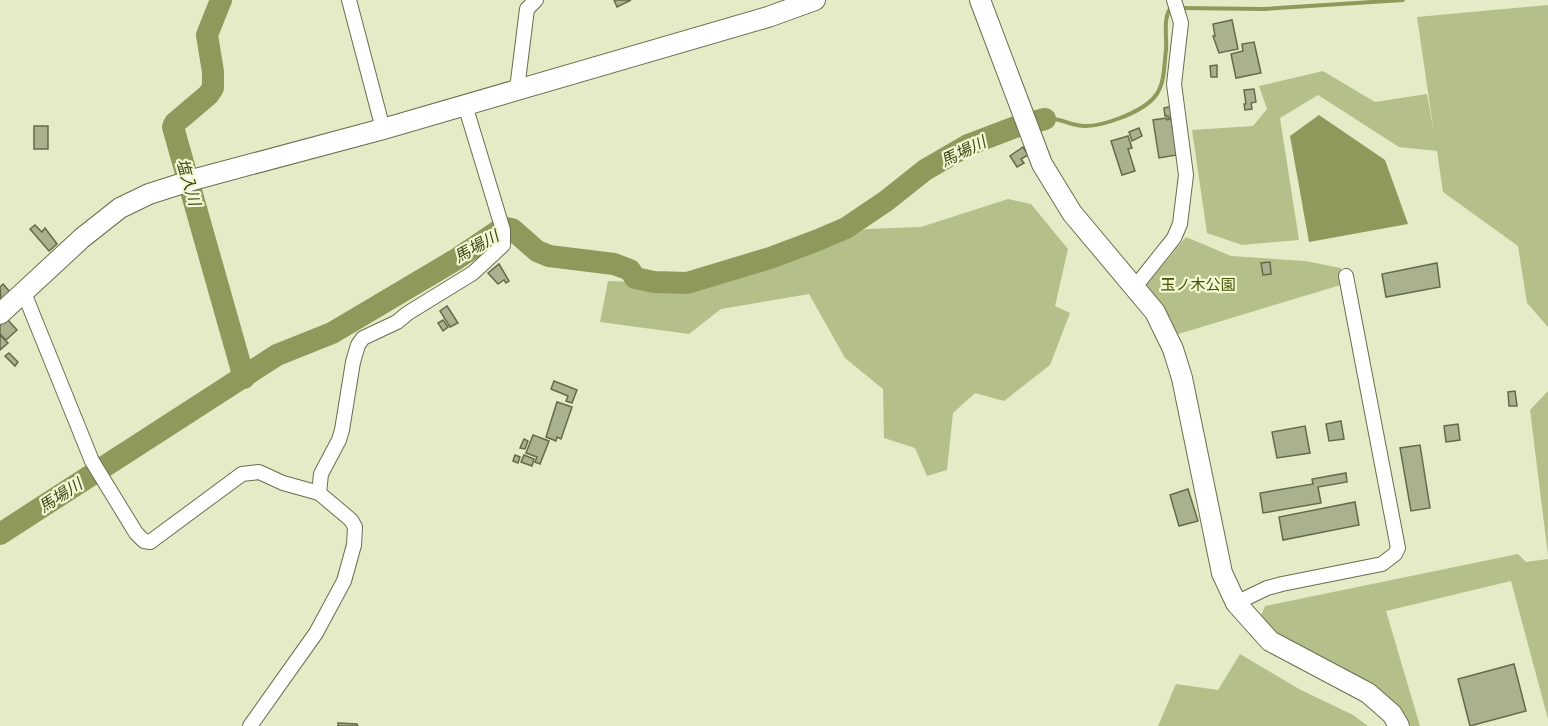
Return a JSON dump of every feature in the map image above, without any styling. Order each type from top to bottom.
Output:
[{"type":"street","points":[[349,0],[383,129]]},
{"type":"street","points":[[517,89],[527,9],[536,0]]},
{"type":"street","points":[[0,315],[82,238],[120,208],[149,194],[196,179],[383,129],[768,17],[815,0]]},
{"type":"street","points":[[980,0],[1042,164],[1072,213],[1155,312],[1173,349],[1182,378],[1222,573],[1236,603],[1270,641],[1368,693],[1392,714],[1399,726]]},
{"type":"street","points":[[1135,287],[1174,238],[1180,224],[1186,175],[1174,84],[1181,23],[1174,0]]},
{"type":"street","points":[[319,493],[321,474],[342,430],[357,345],[368,334],[397,322],[474,273],[503,245],[503,230],[465,105]]},
{"type":"street","points":[[1236,603],[1282,584],[1382,564],[1395,554],[1398,548],[1346,276]]},
{"type":"street","points":[[24,293],[92,461],[136,533],[144,541],[150,542],[242,474],[249,472],[259,472],[283,483],[319,493],[351,520],[355,527],[354,545],[344,581],[316,633],[249,726]]},
{"type":"green space","points":[[1548,5],[1548,327],[1527,303],[1518,246],[1443,192],[1437,151],[1399,147],[1318,95],[1280,118],[1299,240],[1242,245],[1207,233],[1192,130],[1253,126],[1267,109],[1259,86],[1323,71],[1375,102],[1427,94],[1434,133],[1417,17]]},
{"type":"green space","points":[[1008,199],[1031,204],[1068,249],[1055,306],[1070,313],[1050,365],[1004,401],[975,393],[953,413],[947,470],[927,476],[915,448],[884,438],[883,389],[845,358],[809,294],[721,309],[689,334],[600,322],[608,281],[698,285],[795,258],[866,229],[921,227]]},
{"type":"green space","name":"玉ノ木公園","points":[[1186,237],[1231,256],[1305,261],[1341,268],[1344,284],[1175,335],[1144,288]]},
{"type":"green space","points":[[1548,391],[1548,555],[1530,410]]},
{"type":"green space","points":[[1518,554],[1526,562],[1548,559],[1548,719],[1511,581],[1386,611],[1420,726],[1408,726],[1257,626],[1265,606]]},
{"type":"green space","points":[[1240,654],[1299,689],[1353,715],[1368,726],[1158,726],[1176,684],[1218,690]]},
{"type":"shaded area","points":[[1319,115],[1385,160],[1408,224],[1309,242],[1290,136]]},
{"type":"building","points":[[614,0],[631,0],[617,7]]},
{"type":"building","points":[[1232,20],[1238,49],[1219,53],[1213,36],[1215,36],[1213,24]]},
{"type":"building","points":[[1254,42],[1261,73],[1236,78],[1231,54],[1243,51],[1242,44]]},
{"type":"building","points":[[1217,65],[1217,77],[1211,77],[1210,66]]},
{"type":"building","points":[[1254,89],[1256,102],[1251,103],[1252,109],[1245,110],[1244,90]]},
{"type":"building","points":[[1173,106],[1175,117],[1168,118],[1165,116],[1164,108]]},
{"type":"building","points":[[1171,119],[1177,155],[1159,158],[1153,120]]},
{"type":"building","points":[[34,126],[48,126],[48,149],[34,149]]},
{"type":"building","points":[[1139,128],[1142,136],[1132,141],[1129,132]]},
{"type":"building","points":[[1128,136],[1132,148],[1128,149],[1135,171],[1122,175],[1111,141]]},
{"type":"building","points":[[1023,147],[1028,155],[1021,159],[1024,163],[1017,167],[1010,156]]},
{"type":"building","points":[[35,225],[42,232],[45,228],[57,244],[49,251],[30,229]]},
{"type":"building","points":[[1270,262],[1271,274],[1263,275],[1261,263]]},
{"type":"building","points":[[1437,263],[1440,287],[1386,297],[1382,274]]},
{"type":"building","points":[[499,264],[509,281],[506,283],[504,280],[498,284],[488,273]]},
{"type":"building","points":[[3,284],[10,292],[1,300],[0,287]]},
{"type":"building","points":[[447,306],[458,323],[450,327],[440,311]]},
{"type":"building","points":[[7,319],[17,330],[6,340],[0,334],[0,325]]},
{"type":"building","points":[[443,320],[448,327],[443,331],[438,323]]},
{"type":"building","points":[[0,335],[8,343],[0,350]]},
{"type":"building","points":[[9,353],[18,362],[15,366],[5,356]]},
{"type":"building","points":[[554,381],[577,390],[572,403],[566,401],[568,396],[551,389]]},
{"type":"building","points":[[1515,391],[1517,406],[1509,406],[1508,392]]},
{"type":"building","points":[[557,402],[572,407],[561,439],[557,437],[556,441],[546,437]]},
{"type":"building","points":[[1341,421],[1344,439],[1329,441],[1326,424]]},
{"type":"building","points":[[1458,424],[1460,440],[1446,442],[1444,426]]},
{"type":"building","points":[[1305,426],[1310,453],[1277,458],[1272,432]]},
{"type":"building","points":[[533,435],[549,441],[540,464],[535,462],[537,457],[526,453]]},
{"type":"building","points":[[524,439],[528,441],[525,449],[520,448]]},
{"type":"building","points":[[1420,445],[1430,508],[1411,511],[1400,448]]},
{"type":"building","points":[[515,455],[520,457],[518,463],[513,461]]},
{"type":"building","points":[[524,455],[534,459],[532,466],[521,462]]},
{"type":"building","points":[[1346,473],[1347,482],[1318,487],[1321,503],[1263,513],[1260,493],[1313,484],[1312,479]]},
{"type":"building","points":[[1188,489],[1198,521],[1179,526],[1170,495]]},
{"type":"building","points":[[1355,502],[1359,525],[1283,540],[1279,517]]},
{"type":"building","points":[[1514,664],[1526,711],[1470,726],[1458,679]]},
{"type":"building","points":[[338,723],[357,724],[358,726],[338,726]]},
{"type":"waterway","name":"塩入川","points":[[221,0],[207,35],[213,88],[173,127],[244,378]]},
{"type":"waterway","points":[[1181,8],[1264,9],[1403,0]]},
{"type":"waterway","points":[[1045,119],[1058,119],[1077,125],[1096,125],[1120,118],[1150,101],[1159,90],[1163,79],[1166,23],[1170,9]]},
{"type":"waterway","name":"馬場川","points":[[0,534],[277,355],[332,333],[455,260],[498,231],[506,228],[512,229],[537,251],[549,256],[614,264],[630,270],[635,278],[654,282],[687,283],[770,258],[846,228],[886,201],[925,170],[968,145],[1018,126],[1045,119]]}]
